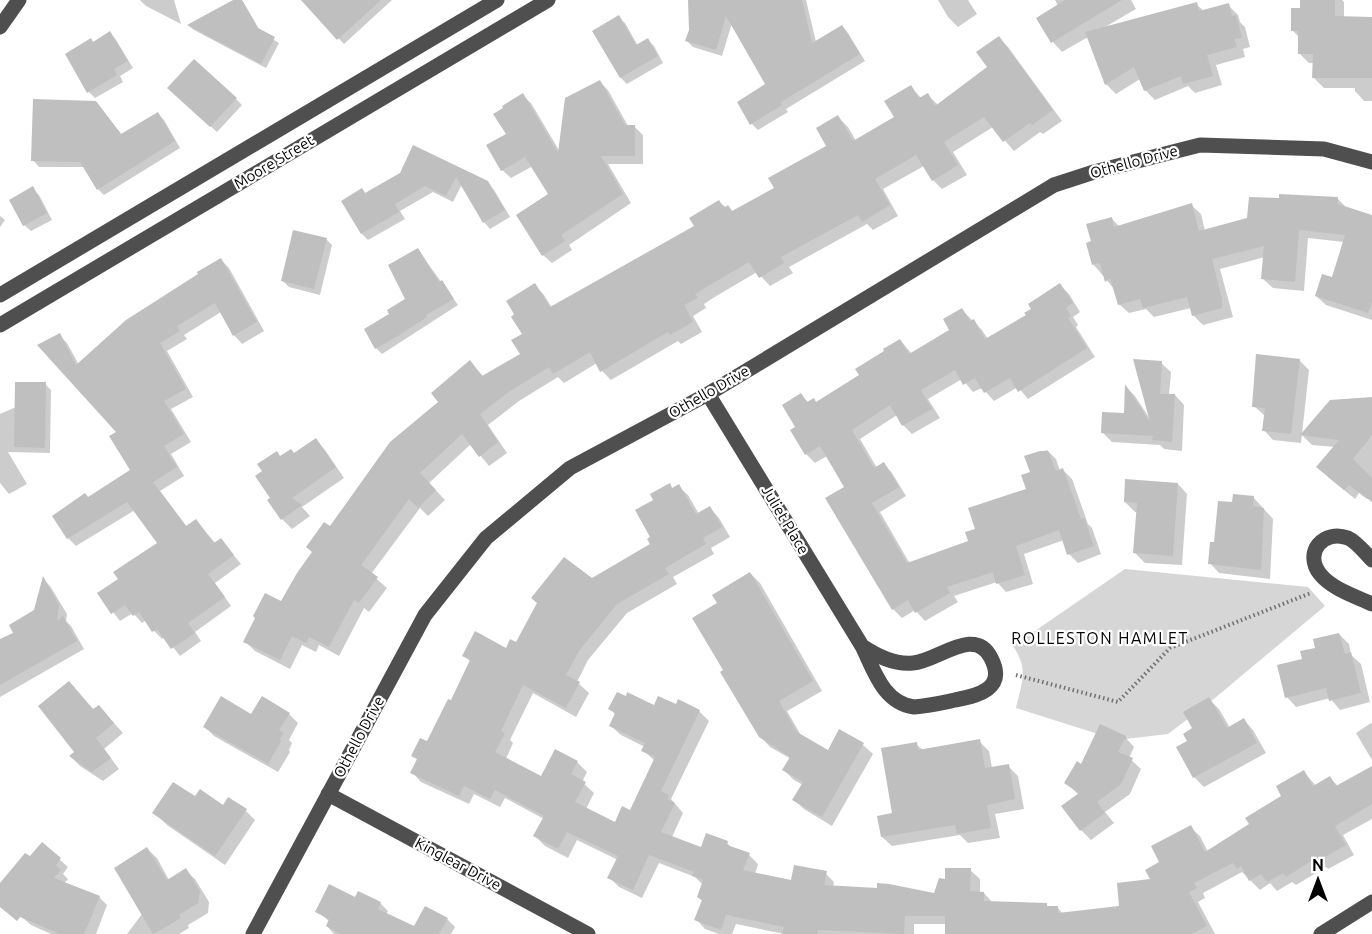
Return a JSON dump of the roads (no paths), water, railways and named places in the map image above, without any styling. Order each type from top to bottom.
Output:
[{"type":"street","points":[[0,27],[19,0]]},
{"type":"street","name":"Moore Street","points":[[0,295],[497,0]]},
{"type":"street","name":"Moore Street","points":[[0,325],[548,0]]},
{"type":"street","name":"Othello Drive","points":[[253,934],[425,615],[486,538],[570,468],[708,394],[1054,185],[1094,172],[1200,145],[1324,149],[1372,162]]},
{"type":"street","name":"Juliet Place","points":[[708,394],[892,699],[906,706],[932,705],[983,693],[993,682],[995,670],[987,652],[983,647],[970,643],[924,661],[912,663],[888,660],[862,646]]},
{"type":"street","points":[[1372,560],[1351,539],[1339,536],[1323,538],[1315,549],[1315,563],[1320,574],[1333,584],[1372,604]]},
{"type":"street","name":"Kinglear Drive","points":[[328,794],[588,934]]},
{"type":"street","points":[[1321,934],[1372,902]]},
{"type":"district","name":"ROLLESTON HAMLET","points":[[1100,638]]}]
